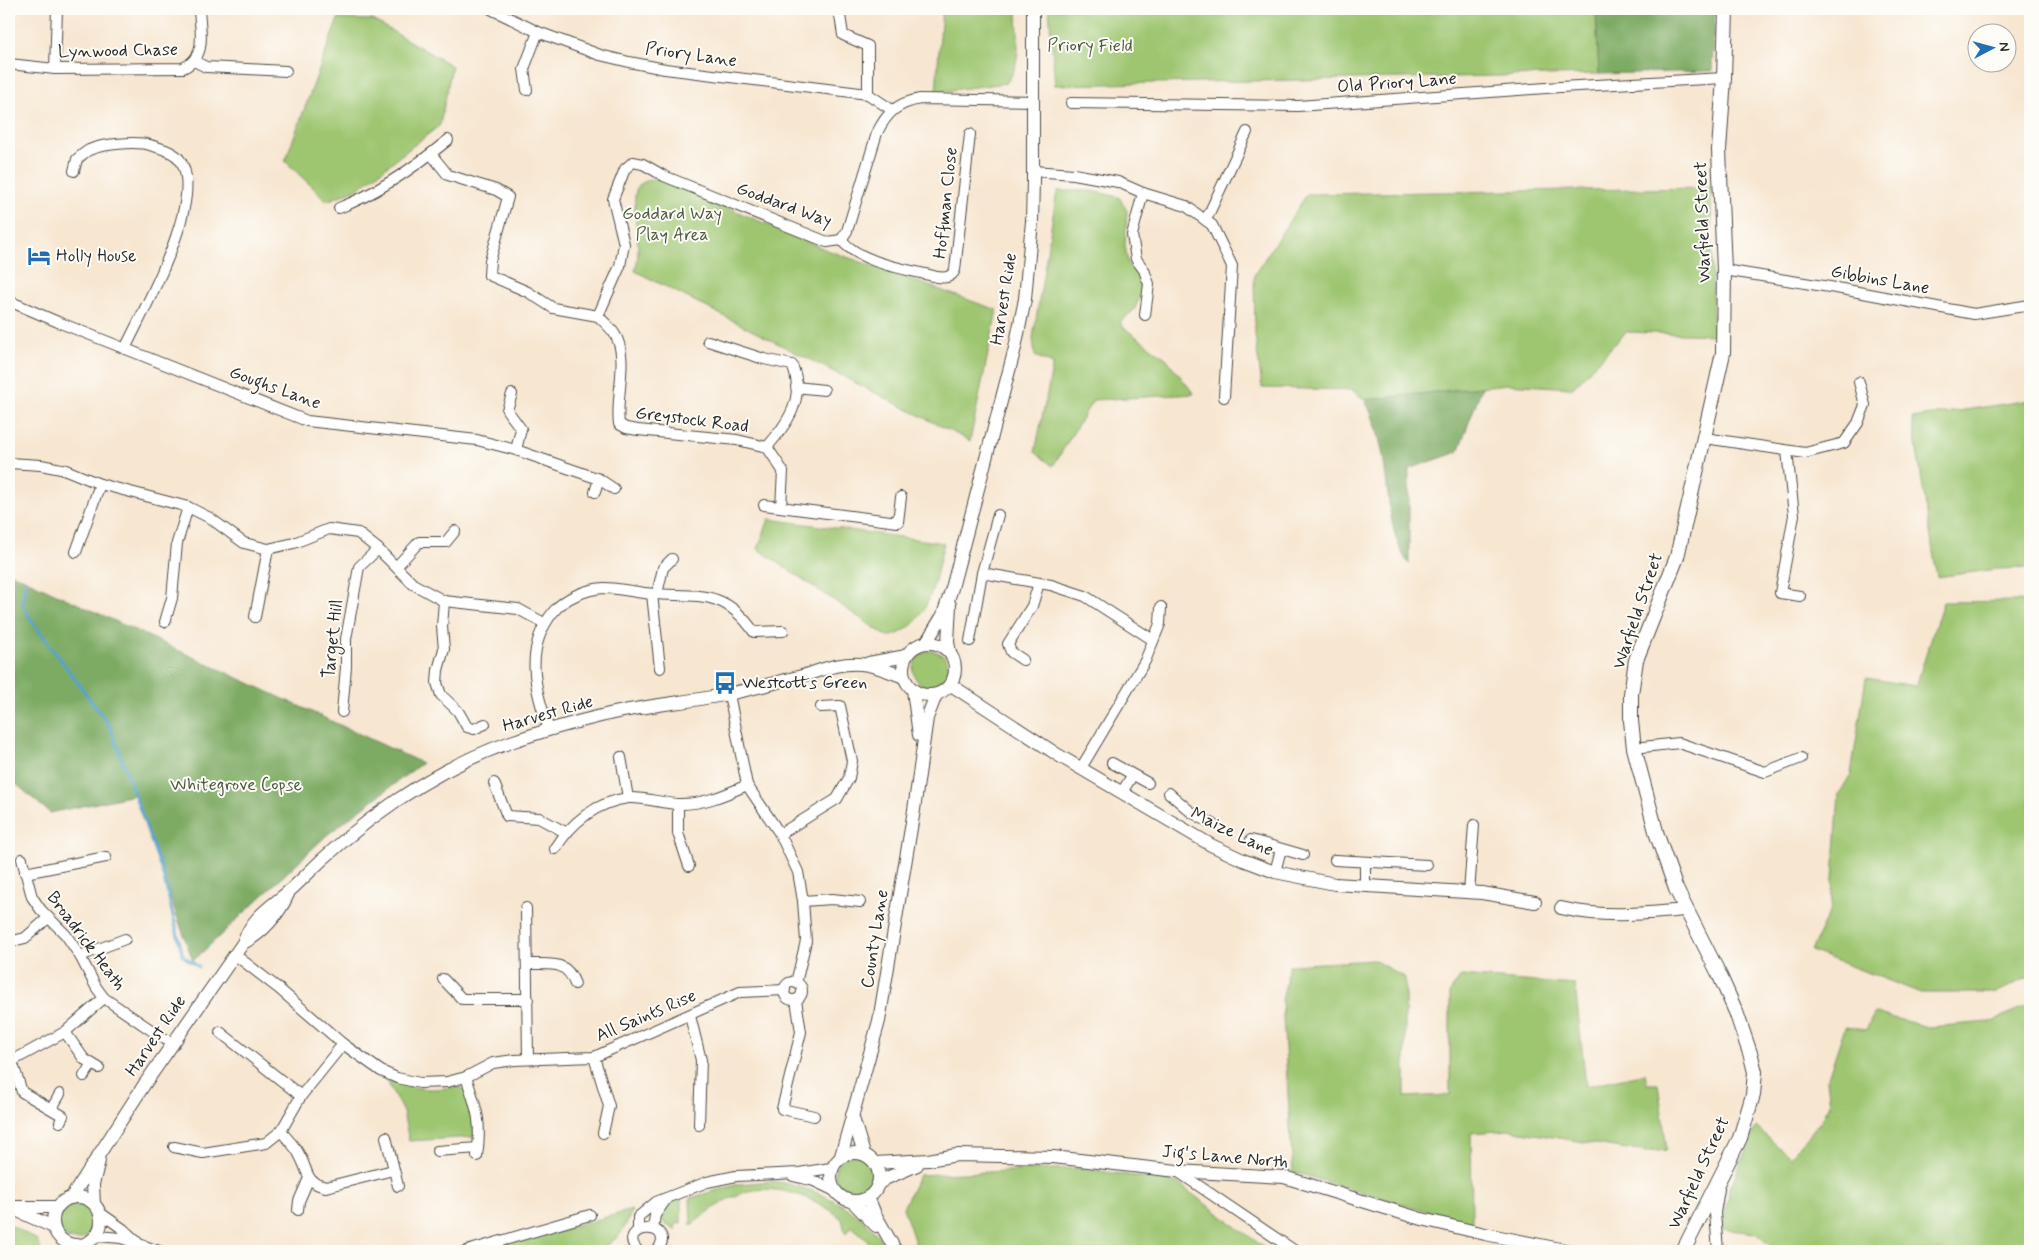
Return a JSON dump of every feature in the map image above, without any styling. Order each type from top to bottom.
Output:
[{"type":"main road","name":"Warfield Street","points":[[1683,1251],[1740,1138],[1753,1095],[1755,1072],[1752,1056],[1720,976],[1685,910],[1657,835],[1634,748],[1630,721],[1631,694],[1636,660],[1677,557],[1723,353],[1724,270],[1719,150],[1726,9]]},
{"type":"street","points":[[55,69],[57,9]]},
{"type":"street","points":[[194,61],[200,50],[200,9]]},
{"type":"street","name":"Priory Lane","points":[[491,9],[538,32],[600,55],[665,69],[868,94],[892,110]]},
{"type":"street","points":[[839,9],[843,35],[868,46],[868,94]]},
{"type":"street","name":"Harvest Ride","points":[[926,643],[943,615],[952,588],[1025,299],[1032,220],[1033,9]]},
{"type":"street","points":[[527,90],[524,68],[538,32]]},
{"type":"street","name":"Lynwood Chase","points":[[9,64],[55,69],[183,68],[194,61],[206,67],[286,70]]},
{"type":"street","name":"Old Priory Lane","points":[[1071,103],[1298,106],[1560,87],[1724,78]]},
{"type":"street","points":[[892,110],[903,103],[920,99],[1034,101]]},
{"type":"street","name":"Goddard Way","points":[[598,316],[620,266],[624,244],[613,199],[625,169],[634,162],[643,164],[664,176],[826,242],[841,240],[847,231],[882,121],[892,110]]},
{"type":"street","points":[[1206,220],[1247,132]]},
{"type":"street","name":"Hoffman Close","points":[[841,240],[850,250],[866,258],[937,277],[945,278],[952,275],[955,270],[970,134]]},
{"type":"street","points":[[339,208],[364,198],[431,154],[448,140]]},
{"type":"street","points":[[74,171],[77,159],[90,149],[129,143],[147,144],[165,150],[180,160],[186,178],[183,217],[172,250],[125,349]]},
{"type":"street","points":[[431,154],[448,175],[496,190],[508,197],[490,261],[489,274],[528,292],[554,308],[598,316]]},
{"type":"street","points":[[1033,171],[1074,174],[1118,182],[1143,193],[1186,206],[1212,224],[1232,266],[1224,397]]},
{"type":"street","points":[[1143,193],[1132,236],[1136,259],[1144,270],[1149,284],[1145,315]]},
{"type":"street","name":"Gibbins Lane","points":[[1724,270],[1842,289],[1974,314],[2030,305]]},
{"type":"street","name":"Goughs Lane","points":[[9,301],[308,421],[477,440],[516,450],[599,479],[614,489]]},
{"type":"street","name":"Greystock Road","points":[[598,316],[614,333],[620,347],[621,378],[617,411],[619,424],[626,428],[638,430],[737,440],[768,447],[783,472],[781,507]]},
{"type":"street","points":[[708,342],[764,359],[792,365],[795,373],[796,387],[792,413],[788,422],[768,447]]},
{"type":"street","points":[[1705,438],[1805,454],[1844,443],[1858,424],[1865,405],[1859,382]]},
{"type":"street","points":[[796,387],[824,390]]},
{"type":"street","points":[[512,394],[506,410],[521,428],[516,450]]},
{"type":"street","points":[[1787,451],[1794,515],[1780,593],[1800,596]]},
{"type":"street","points":[[9,463],[58,468],[100,484],[188,507],[210,518],[244,543],[268,549],[294,543],[329,529],[358,533],[397,566],[414,584],[444,601],[518,609],[544,624]]},
{"type":"street","points":[[595,492],[599,479]]},
{"type":"street","points":[[76,552],[100,484]]},
{"type":"street","points":[[764,505],[898,522],[901,497]]},
{"type":"street","points":[[165,622],[172,598],[177,543],[188,507]]},
{"type":"street","points":[[970,641],[982,573],[998,515]]},
{"type":"street","points":[[397,566],[419,542],[446,542],[455,531]]},
{"type":"street","points":[[255,617],[268,549]]},
{"type":"street","name":"Target Hill","points":[[342,712],[346,667],[346,639],[359,567],[378,549]]},
{"type":"street","points":[[660,668],[654,594],[663,568],[672,559]]},
{"type":"street","points":[[982,573],[1051,585],[1085,596],[1153,640]]},
{"type":"street","points":[[1022,660],[1011,652],[1008,644],[1032,606],[1039,583]]},
{"type":"street","points":[[549,730],[539,698],[534,667],[536,644],[544,624],[560,603],[584,592],[605,588],[714,598],[737,610],[754,632],[783,631]]},
{"type":"street","name":"Harvest Ride","points":[[950,653],[948,616],[952,588]]},
{"type":"street","points":[[444,601],[442,627],[444,649],[438,670],[437,683],[441,695],[458,711],[467,727],[474,729],[485,724]]},
{"type":"street","points":[[1081,768],[1145,661],[1160,624],[1160,607]]},
{"type":"street","points":[[926,643],[935,643],[943,646],[950,653],[956,670],[951,685],[936,695],[924,695],[913,690],[904,677],[903,666],[906,656],[914,648],[926,643]]},
{"type":"street","name":"Harvest Ride","points":[[70,1198],[172,1043],[243,943],[254,938],[284,905],[288,894],[325,856],[346,838],[410,792],[451,768],[485,752],[549,730],[610,714],[729,694],[773,684],[827,667],[862,664],[906,656]]},
{"type":"street","name":"Harvest Ride","points":[[862,664],[878,667],[904,677]]},
{"type":"street","name":"Maize Lane","points":[[951,685],[1058,755],[1211,846],[1275,872],[1335,884],[1469,893],[1535,902]]},
{"type":"street","name":"County Lane","points":[[913,690],[920,736],[920,765]]},
{"type":"street","points":[[729,694],[747,785],[780,834],[798,872],[803,901],[806,941],[796,983],[802,991],[801,996],[796,1000]]},
{"type":"street","name":"County Lane","points":[[841,1156],[879,1021],[927,718],[936,695]]},
{"type":"street","points":[[780,834],[837,798],[849,778],[852,761],[840,706],[821,707]]},
{"type":"street","points":[[1634,748],[1679,743],[1765,772],[1801,758]]},
{"type":"street","points":[[621,757],[628,798]]},
{"type":"street","points":[[1112,763],[1148,784]]},
{"type":"street","points":[[1122,792],[1132,776]]},
{"type":"street","points":[[494,784],[507,816],[539,818],[565,832]]},
{"type":"street","points":[[555,849],[565,832],[582,817],[610,803],[628,798],[678,804],[715,799],[747,785]]},
{"type":"street","points":[[1169,793],[1191,812],[1214,824]]},
{"type":"street","points":[[678,804],[678,834],[690,866]]},
{"type":"street","points":[[1181,828],[1191,812]]},
{"type":"street","points":[[1469,893],[1474,825]]},
{"type":"street","points":[[1251,840],[1303,855]]},
{"type":"street","points":[[1275,872],[1281,850]]},
{"type":"street","points":[[26,873],[106,857]]},
{"type":"street","name":"Broadrick Heath","points":[[22,859],[32,897],[48,918],[66,935],[104,998],[172,1043]]},
{"type":"street","points":[[1335,860],[1427,865]]},
{"type":"street","points":[[1365,862],[1365,886]]},
{"type":"street","points":[[803,901],[832,899],[860,902]]},
{"type":"street","points":[[526,908],[528,1059]]},
{"type":"street","points":[[1561,908],[1584,914],[1619,915],[1685,910]]},
{"type":"street","points":[[9,942],[25,938],[48,918]]},
{"type":"street","points":[[80,956],[125,939]]},
{"type":"street","name":"All Saints Rise","points":[[234,954],[278,988],[343,1044],[381,1071],[397,1078],[420,1083],[446,1082],[466,1077],[493,1063],[528,1059],[594,1057],[690,1016],[740,992],[785,990],[790,983],[796,983]]},
{"type":"street","points":[[527,964],[560,965],[571,973],[575,984]]},
{"type":"street","points":[[443,979],[462,999],[528,999]]},
{"type":"street","points":[[785,990],[788,998],[796,1000]]},
{"type":"street","points":[[60,1122],[63,1116],[22,1092],[10,1061],[65,1032],[104,998]]},
{"type":"street","points":[[796,1000],[801,1032],[782,1109],[814,1116]]},
{"type":"street","points":[[690,1016],[701,1060],[699,1125]]},
{"type":"street","points":[[65,1032],[84,1059],[96,1066],[84,1076]]},
{"type":"street","points":[[220,1032],[301,1096]]},
{"type":"street","points":[[174,1146],[203,1153],[266,1143],[281,1131],[301,1096],[343,1044]]},
{"type":"street","points":[[594,1057],[608,1106],[603,1134]]},
{"type":"street","points":[[437,1151],[478,1152],[478,1112],[466,1077]]},
{"type":"street","points":[[52,1108],[60,1094]]},
{"type":"street","points":[[852,1116],[864,1154]]},
{"type":"street","points":[[281,1131],[300,1154],[309,1178],[315,1185],[326,1187],[393,1170]]},
{"type":"street","points":[[386,1138],[398,1186]]},
{"type":"street","name":"Harvest Ride","points":[[97,1208],[93,1184],[102,1152]]},
{"type":"street","points":[[783,1174],[814,1181],[835,1191],[843,1198],[860,1201],[875,1191],[878,1184],[879,1174],[875,1163],[864,1154],[850,1152],[841,1156],[831,1168],[831,1183],[835,1191]]},
{"type":"street","name":"Jig's Lane North","points":[[875,1163],[928,1160],[957,1155],[1053,1157],[1177,1171],[1284,1178],[1418,1218],[1570,1251]]},
{"type":"street","name":"Jig's Lane North","points":[[878,1184],[903,1170],[928,1160]]},
{"type":"street","points":[[638,1231],[638,1217],[656,1202],[707,1182],[736,1176],[799,1173],[831,1168]]},
{"type":"street","points":[[1177,1171],[1295,1251]]},
{"type":"street","points":[[1718,1249],[1715,1213],[1716,1198],[1722,1176]]},
{"type":"street","points":[[298,1210],[299,1201],[309,1178]]},
{"type":"street","points":[[63,1251],[53,1227],[54,1213],[57,1207],[70,1198],[79,1197],[123,1228],[138,1243]]},
{"type":"street","points":[[653,1229],[655,1215],[667,1197]]},
{"type":"street","points":[[868,1197],[874,1214],[894,1247]]},
{"type":"street","points":[[852,1201],[894,1247]]},
{"type":"street","points":[[9,1207],[57,1207]]},
{"type":"street","points":[[9,1207],[53,1227]]},
{"type":"street","points":[[59,1238],[72,1246],[85,1248],[97,1236],[100,1228],[97,1208]]},
{"type":"street","points":[[467,1251],[590,1215]]},
{"type":"street","points":[[638,1251],[633,1243],[634,1236],[638,1231],[647,1227],[653,1229],[661,1240],[656,1251]]},
{"type":"street","points":[[97,1236],[112,1236],[159,1251]]},
{"type":"green space","points":[[942,9],[1017,9],[1017,58],[1015,67],[1006,83],[936,92]]},
{"type":"green space","name":"Priory Field","points":[[1049,9],[1596,9],[1599,74],[1055,85]]},
{"type":"green space","points":[[1596,9],[1715,9],[1712,71],[1599,74]]},
{"type":"green space","points":[[338,19],[373,20],[452,66],[440,125],[359,188],[327,201],[285,161]]},
{"type":"green space","name":"Goddard Way Play Area","points":[[658,178],[827,250],[997,310],[970,441],[635,271],[638,248],[635,207],[637,186]]},
{"type":"green space","points":[[1711,188],[1713,335],[1626,332],[1573,388],[1507,384],[1365,400],[1352,390],[1262,388],[1255,334],[1254,275],[1307,194]]},
{"type":"green space","points":[[1057,191],[1092,191],[1119,197],[1127,211],[1125,245],[1128,263],[1141,279],[1142,293],[1134,310],[1120,322],[1124,328],[1166,358],[1194,394],[1093,400],[1053,466],[1035,452],[1053,364],[1035,356],[1033,338]]},
{"type":"green space","points":[[1482,387],[1458,452],[1409,469],[1409,564],[1397,542],[1381,447],[1375,423],[1365,400]]},
{"type":"green space","points":[[2030,400],[2030,568],[1997,569],[1937,577],[1912,418]]},
{"type":"green space","points":[[769,519],[944,543],[933,586],[922,613],[902,632],[888,637],[758,549]]},
{"type":"green space","name":"Whitegrove Copse","points":[[9,572],[422,763],[327,835],[193,961],[134,795],[50,813],[9,778]]},
{"type":"green space","points":[[2021,601],[2030,606],[2030,976],[1996,993],[1921,993],[1811,951],[1831,908],[1839,794],[1851,774],[1866,678],[1916,686],[1943,602]]},
{"type":"green space","points":[[931,651],[943,657],[949,669],[943,681],[931,687],[919,681],[913,669],[919,657]]},
{"type":"green space","points":[[1374,960],[1405,978],[1405,1097],[1450,1095],[1450,992],[1461,976],[1575,985],[1586,1086],[1645,1073],[1647,1084],[1658,1084],[1667,1150],[1646,1152],[1509,1130],[1471,1133],[1472,1224],[1293,1172],[1282,1001],[1289,965]]},
{"type":"green space","points":[[2030,1004],[2030,1246],[2022,1251],[1778,1251],[1755,1233],[1722,1229],[1730,1188],[1756,1127],[1790,1157],[1821,1121],[1830,1104],[1827,1080],[1845,1027],[1866,1030],[1874,1013],[1928,1027],[1990,1022]]},
{"type":"green space","points":[[386,1079],[422,1088],[454,1087],[466,1089],[475,1113],[474,1137],[409,1141],[403,1112]]},
{"type":"green space","points":[[855,1154],[869,1160],[875,1174],[869,1188],[855,1194],[841,1188],[835,1174],[841,1160]]},
{"type":"green space","points":[[1078,1168],[1176,1182],[1269,1251],[918,1251],[903,1208],[919,1175]]},
{"type":"green space","points":[[772,1181],[789,1184],[822,1195],[853,1212],[879,1236],[888,1251],[876,1251],[851,1226],[846,1233],[842,1219],[819,1204],[792,1193],[778,1190],[764,1189],[737,1195],[691,1225],[690,1198],[739,1184]]},
{"type":"green space","points":[[676,1198],[681,1198],[681,1223],[676,1224],[675,1230],[665,1224],[662,1219],[666,1206]]},
{"type":"green space","points":[[76,1204],[89,1209],[94,1222],[89,1235],[76,1240],[63,1235],[58,1222],[63,1209]]},
{"type":"green space","points":[[632,1210],[626,1225],[619,1235],[596,1251],[483,1251]]},
{"type":"green space","points":[[9,1224],[37,1240],[41,1251],[9,1251]]},
{"type":"waterway","points":[[25,583],[23,605],[31,620],[110,726],[162,871],[183,956],[199,967]]},
{"type":"place","name":"Holly House","points":[[39,256]]},
{"type":"place","name":"Westcotts Green","points":[[725,683]]}]
